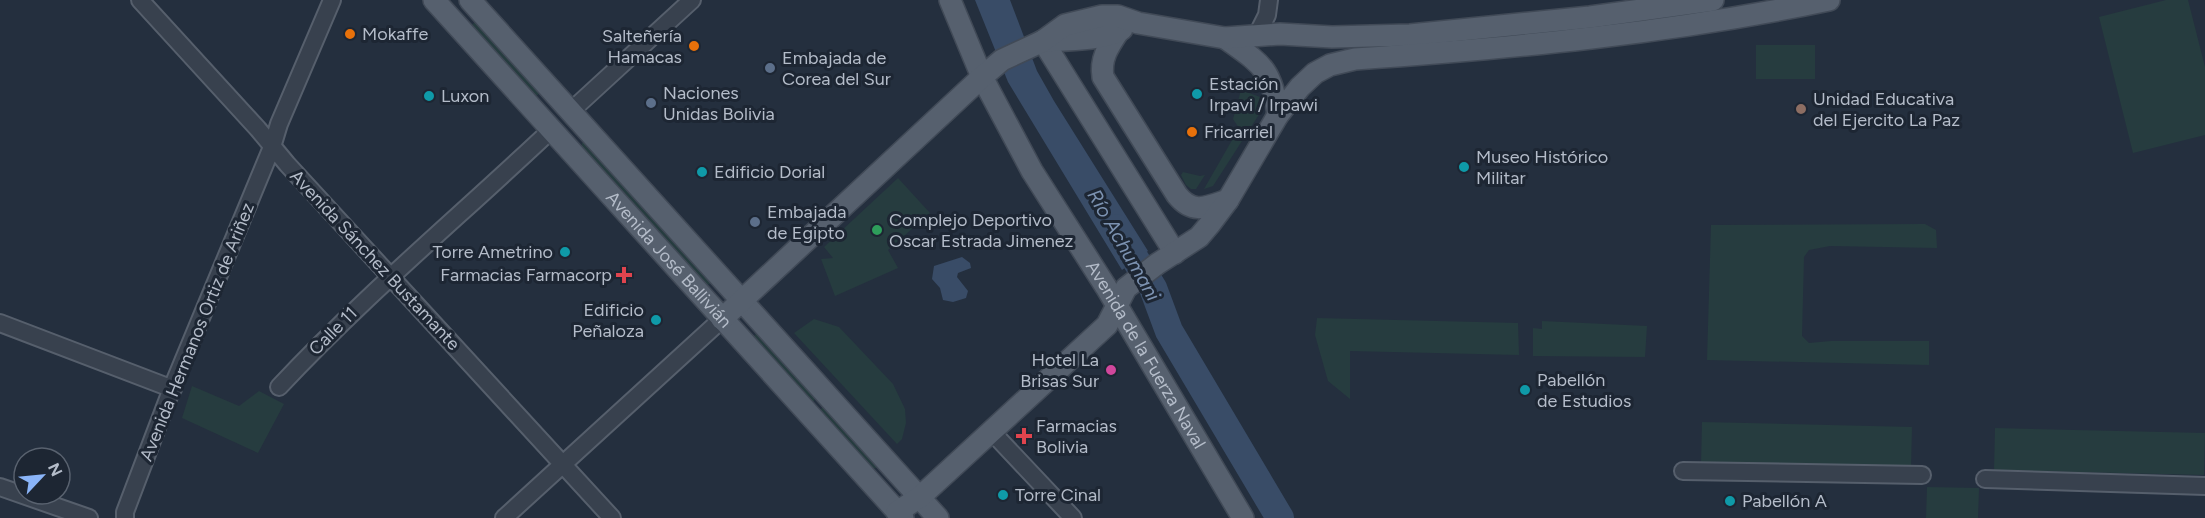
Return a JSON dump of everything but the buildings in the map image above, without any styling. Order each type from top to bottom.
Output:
[{"type":"main road","name":"Avenida José Ballivián","points":[[434,0],[654,241],[896,516]]},
{"type":"main road","name":"Avenida José Ballivián","points":[[470,0],[938,518]]},
{"type":"main road","name":"Avenida de la Fuerza Naval","points":[[950,0],[972,55],[994,65],[1032,171],[1121,296],[1243,518]]},
{"type":"main road","points":[[896,516],[992,432],[1107,325],[1121,296],[1157,264],[1199,237],[1228,200],[1278,116],[1300,87],[1316,73],[1355,59],[1532,45],[1646,31],[1707,23],[1829,0]]},
{"type":"main road","points":[[722,319],[994,65],[1038,43],[1065,25],[1084,19],[1118,16],[1138,23],[1225,38],[1280,34],[1332,37],[1410,36],[1709,1],[1707,23]]},
{"type":"main road","points":[[1643,10],[1646,31]]},
{"type":"main road","points":[[1138,23],[1124,27],[1108,46],[1103,58],[1103,77],[1183,202],[1197,208],[1228,200]]},
{"type":"main road","points":[[1038,43],[1118,32]]},
{"type":"main road","points":[[1225,38],[1266,71],[1273,85],[1278,116]]},
{"type":"main road","points":[[1038,43],[1175,253]]},
{"type":"street","name":"Avenida Sánchez Bustamante","points":[[140,0],[389,276],[612,518]]},
{"type":"street","name":"Avenida Hermanos Ortiz de Ariñez","points":[[124,518],[173,389],[272,147],[279,124],[332,0]]},
{"type":"street","points":[[571,111],[692,0]]},
{"type":"street","points":[[1257,35],[1267,15],[1269,0]]},
{"type":"street","name":"Calle 11","points":[[279,387],[318,345],[389,276],[551,130]]},
{"type":"street","points":[[504,518],[722,319]]},
{"type":"street","points":[[0,323],[173,389]]},
{"type":"street","points":[[992,432],[1073,518]]},
{"type":"street","points":[[1683,471],[1922,475]]},
{"type":"street","points":[[1986,479],[2205,486]]},
{"type":"street","points":[[0,487],[89,518]]},
{"type":"green space","points":[[2166,0],[2188,0],[2205,67],[2205,135],[2133,153],[2099,17]]},
{"type":"green space","points":[[475,22],[539,89],[538,95],[533,95],[471,26]]},
{"type":"green space","points":[[1756,45],[1815,45],[1815,79],[1756,79]]},
{"type":"green space","points":[[1241,90],[1260,97],[1263,101],[1260,113],[1213,186],[1204,189],[1239,128],[1233,119]]},
{"type":"green space","points":[[582,143],[586,143],[711,282],[710,284],[705,285],[582,150]]},
{"type":"green space","points":[[1183,172],[1205,175],[1196,189],[1191,189],[1181,175]]},
{"type":"green space","name":"Complejo Deportivo Oscar Estrada Jimenez","points":[[898,178],[930,213],[888,250],[898,268],[835,296],[821,259],[833,258],[824,247]]},
{"type":"green space","points":[[1925,224],[1936,230],[1937,248],[1830,246],[1809,250],[1804,257],[1802,336],[1809,343],[1929,341],[1929,365],[1707,360],[1711,225]]},
{"type":"green space","points":[[1317,318],[1518,323],[1519,355],[1350,351],[1350,399],[1328,381],[1315,335]]},
{"type":"green space","points":[[814,319],[839,327],[893,384],[905,409],[906,423],[902,439],[897,444],[794,333]]},
{"type":"green space","points":[[1542,321],[1647,326],[1645,357],[1533,356],[1533,328],[1542,329]]},
{"type":"green space","points":[[756,334],[760,335],[815,396],[814,401],[811,402],[752,338]]},
{"type":"green space","points":[[192,386],[239,406],[259,391],[284,404],[258,453],[182,418]]},
{"type":"green space","points":[[823,407],[877,466],[876,468],[871,468],[819,411]]},
{"type":"green space","points":[[1702,422],[1912,427],[1911,469],[1701,464]]},
{"type":"green space","points":[[1995,428],[2205,433],[2204,475],[1994,470]]},
{"type":"green space","points":[[1927,487],[1979,488],[1978,518],[1926,518]]},
{"type":"water","name":"Río Achumani","points":[[975,0],[1010,0],[1037,71],[1148,251],[1122,270],[1008,82]]},
{"type":"water","points":[[962,257],[970,263],[971,268],[958,273],[957,277],[968,291],[966,298],[953,302],[943,300],[940,288],[932,279],[934,266]]},
{"type":"waterway","name":"Río Achumani","points":[[1116,228],[1153,288],[1169,331],[1280,518]]},
{"type":"place","name":"Mokaffe","points":[[350,34]]},
{"type":"place","name":"Salteñería Hamacas","points":[[694,46]]},
{"type":"place","name":"Embajada de Corea del Sur","points":[[770,68]]},
{"type":"place","name":"Estación Irpavi / Irpawi","points":[[1197,94]]},
{"type":"place","name":"Luxon","points":[[429,96]]},
{"type":"place","name":"Naciones Unidas Bolivia","points":[[651,103]]},
{"type":"place","name":"Unidad Educativa del Ejercito La Paz","points":[[1801,109]]},
{"type":"place","name":"Fricarriel","points":[[1192,132]]},
{"type":"place","name":"Museo Histórico Militar","points":[[1464,167]]},
{"type":"place","name":"Edificio Dorial","points":[[702,172]]},
{"type":"place","name":"Embajada de Egipto","points":[[755,222]]},
{"type":"place","name":"Complejo Deportivo Oscar Estrada Jimenez","points":[[877,230]]},
{"type":"place","name":"Torre Ametrino","points":[[565,252]]},
{"type":"place","name":"Farmacias Farmacorp","points":[[624,275]]},
{"type":"place","name":"Edificio Peñaloza","points":[[656,320]]},
{"type":"place","name":"Hotel La Brisas Sur","points":[[1111,370]]},
{"type":"place","name":"Pabellón de Estudios","points":[[1525,390]]},
{"type":"place","name":"Farmacias Bolivia","points":[[1024,436]]},
{"type":"place","name":"Torre Cinal","points":[[1003,495]]},
{"type":"place","name":"Pabellón A","points":[[1730,501]]}]
